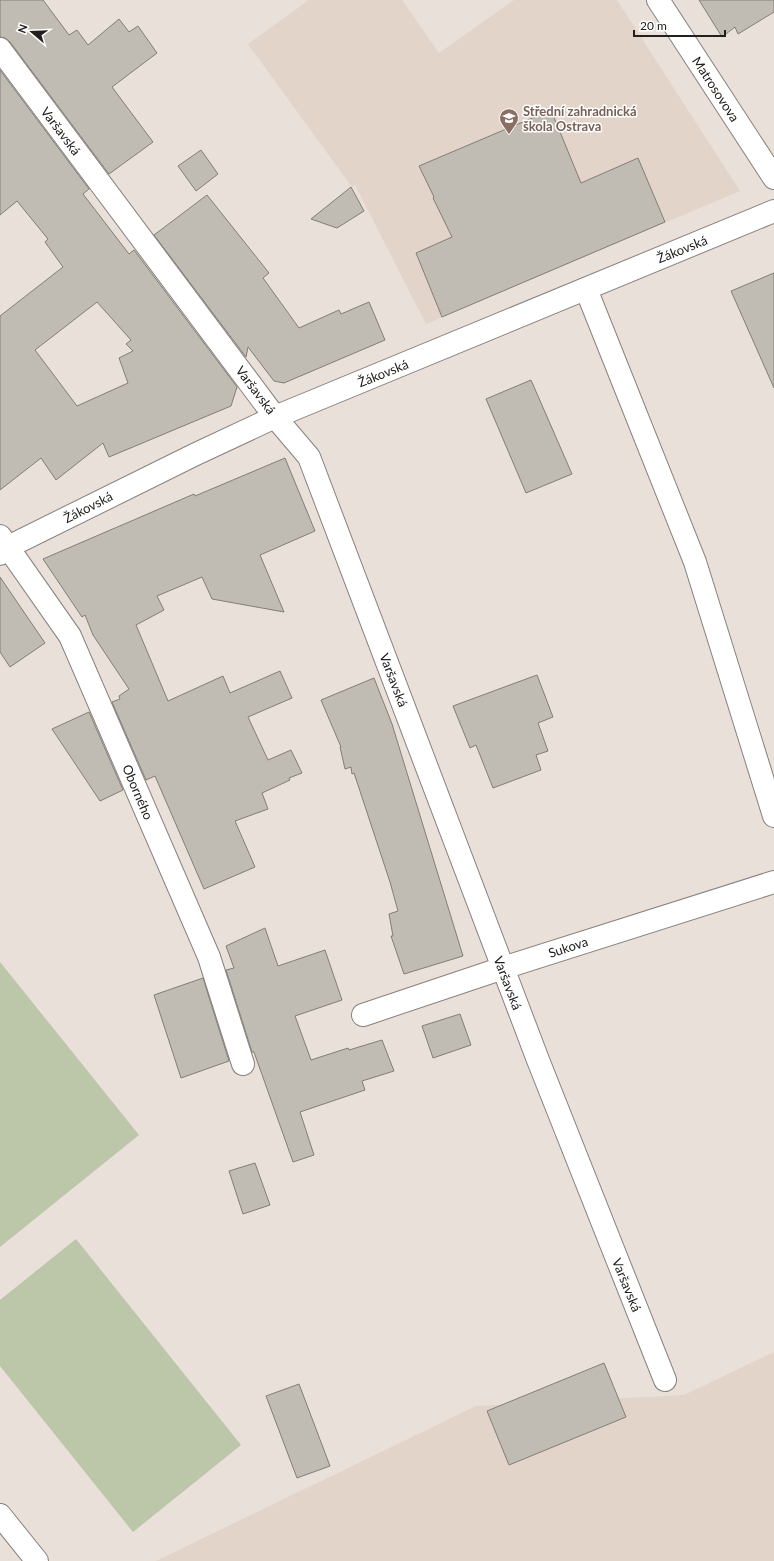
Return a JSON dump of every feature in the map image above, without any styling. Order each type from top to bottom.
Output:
[{"type":"street","name":"Matrosovova","points":[[658,0],[774,178]]},
{"type":"street","name":"Varšavská","points":[[0,49],[275,417],[309,457],[540,1068],[665,1380]]},
{"type":"street","name":"Žákovská","points":[[3,546],[275,417],[586,289],[772,215]]},
{"type":"street","points":[[586,289],[695,562],[774,816]]},
{"type":"street","name":"Oborného","points":[[3,546],[70,636],[209,957],[243,1064]]},
{"type":"street","name":"Sukova","points":[[363,1015],[503,968],[774,882]]},
{"type":"street","points":[[0,1515],[37,1561]]},
{"type":"shaded area","name":"Střední zahradnická škola Ostrava","points":[[309,0],[402,0],[439,53],[514,0],[617,0],[740,191],[426,324],[355,185],[352,187],[248,44]]},
{"type":"shaded area","points":[[774,1352],[774,1561],[156,1561],[476,1406],[684,1395]]},
{"type":"green space","points":[[0,962],[139,1135],[0,1247]]},
{"type":"green space","points":[[76,1239],[241,1445],[133,1532],[0,1366],[0,1300]]},
{"type":"building","points":[[0,0],[43,0],[69,35],[77,30],[88,45],[119,19],[129,32],[138,26],[157,53],[112,87],[153,142],[109,174],[10,42],[5,38],[0,37]]},
{"type":"building","points":[[699,0],[774,0],[774,12],[738,34],[735,27],[722,37]]},
{"type":"building","points":[[0,70],[89,189],[83,194],[129,254],[134,250],[237,387],[231,406],[109,457],[103,443],[56,480],[41,458],[0,490],[0,316],[63,267],[45,242],[48,239],[17,201],[0,215]],"holes":[[[97,302],[131,340],[126,344],[133,351],[119,358],[128,383],[77,406],[35,350]]]},
{"type":"building","points":[[551,110],[581,183],[638,158],[665,222],[442,317],[416,253],[452,237],[419,166]]},
{"type":"building","points":[[201,150],[218,174],[196,191],[178,166]]},
{"type":"building","points":[[351,187],[364,211],[337,228],[311,219]]},
{"type":"building","points":[[207,195],[269,273],[263,278],[299,328],[339,310],[341,314],[369,302],[385,340],[284,383],[274,381],[248,347],[246,357],[154,235]]},
{"type":"building","points":[[774,273],[774,388],[731,291]]},
{"type":"building","points":[[531,380],[572,474],[526,493],[486,399]]},
{"type":"building","points":[[285,458],[315,531],[260,555],[284,612],[212,599],[202,577],[157,596],[164,610],[136,625],[168,701],[223,676],[230,693],[280,671],[292,698],[248,717],[268,760],[291,750],[302,773],[289,778],[290,780],[262,793],[268,809],[235,821],[255,867],[204,889],[155,776],[146,780],[112,702],[120,699],[119,696],[129,689],[93,635],[85,615],[82,617],[43,559],[194,494],[195,496]]},
{"type":"building","points":[[0,577],[45,643],[10,667],[0,652]]},
{"type":"building","points":[[537,675],[553,717],[538,723],[548,751],[536,755],[541,770],[493,788],[476,745],[470,748],[453,706]]},
{"type":"building","points":[[374,678],[392,724],[463,956],[404,974],[391,936],[393,936],[389,914],[398,911],[390,882],[354,773],[352,774],[351,767],[345,769],[341,747],[321,700]]},
{"type":"building","points":[[89,712],[123,790],[100,801],[52,729]]},
{"type":"building","points":[[265,928],[278,966],[325,950],[342,1000],[295,1016],[311,1060],[348,1048],[349,1050],[382,1040],[394,1071],[362,1081],[365,1090],[300,1112],[314,1155],[293,1162],[254,1052],[252,1052],[226,970],[234,968],[226,946]]},
{"type":"building","points":[[203,978],[229,1061],[181,1078],[154,995]]},
{"type":"building","points":[[460,1014],[471,1045],[433,1058],[422,1026]]},
{"type":"building","points":[[255,1163],[270,1205],[243,1214],[229,1171]]},
{"type":"building","points":[[604,1363],[626,1417],[509,1465],[487,1411]]},
{"type":"building","points":[[299,1384],[330,1466],[297,1478],[266,1396]]},
{"type":"place","name":"Střední zahradnická škola Ostrava","points":[[509,135]]}]
